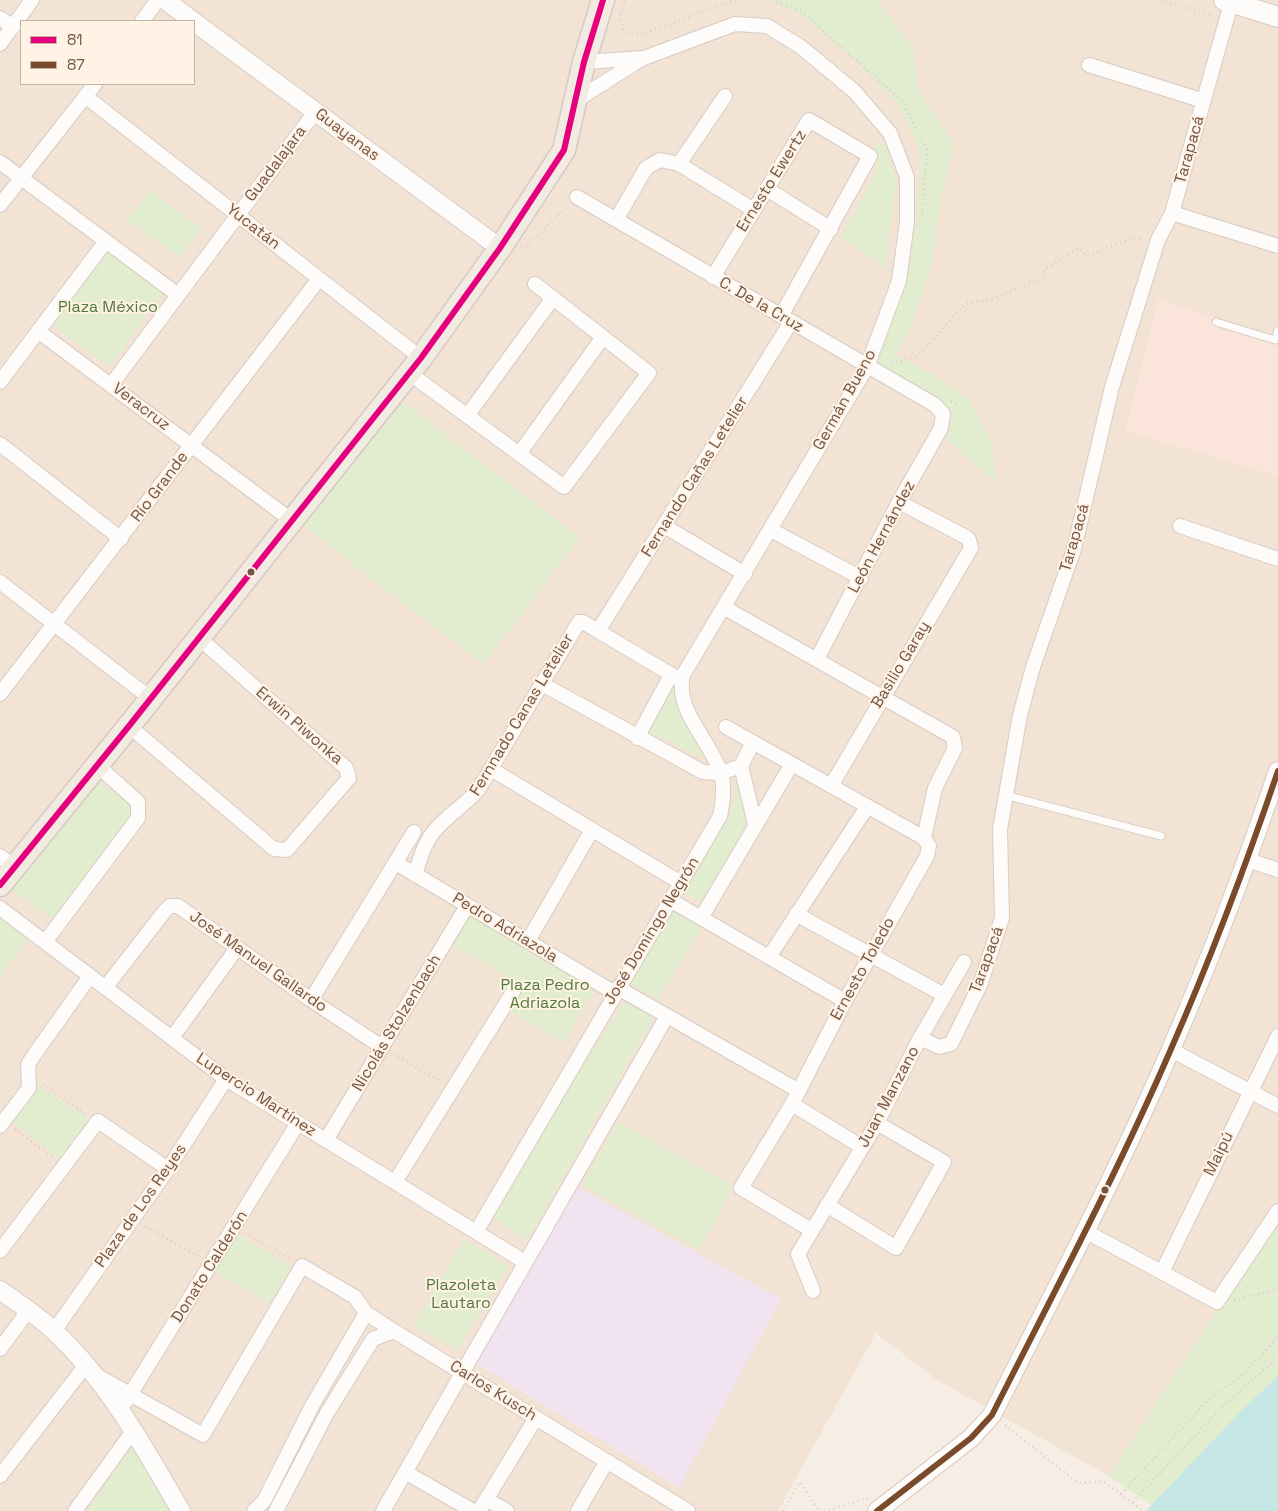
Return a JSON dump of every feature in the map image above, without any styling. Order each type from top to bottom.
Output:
[{"type":"main road","points":[[0,884],[7,862],[97,765],[129,726],[507,248],[564,150],[578,99],[584,62],[603,0]]},
{"type":"main road","points":[[1229,1],[1278,17]]},
{"type":"street","points":[[0,44],[32,0]]},
{"type":"street","points":[[143,20],[158,0]]},
{"type":"street","name":"Guayanas","points":[[165,0],[193,20]]},
{"type":"street","name":"Tarapacá","points":[[920,1038],[939,1047],[951,1044],[980,985],[1002,918],[1000,829],[1020,715],[1033,667],[1074,549],[1112,387],[1158,240],[1172,213],[1204,101],[1229,1]]},
{"type":"street","points":[[0,18],[13,27]]},
{"type":"street","name":"Guayanas","points":[[195,22],[316,112],[507,248]]},
{"type":"street","name":"Germán Bueno","points":[[578,99],[644,58],[735,24],[767,26],[801,47],[854,92],[890,133],[907,177],[907,222],[900,282],[867,367],[725,608],[637,738]]},
{"type":"street","name":"Germán Bueno","points":[[584,62],[644,58]]},
{"type":"street","points":[[1089,65],[1204,101]]},
{"type":"street","points":[[0,206],[93,85]]},
{"type":"street","name":"Yucatán","points":[[85,96],[319,279],[467,416],[564,487],[649,373],[603,337]]},
{"type":"street","points":[[679,164],[725,96]]},
{"type":"street","name":"Guadalajara","points":[[111,385],[316,112]]},
{"type":"street","name":"Ernesto Ewertz","points":[[713,277],[809,120],[870,156]]},
{"type":"street","name":"Fernando Cañas Letelier","points":[[598,632],[664,526],[786,319],[870,156]]},
{"type":"street","points":[[616,220],[646,168],[660,160],[679,164],[754,210]]},
{"type":"street","points":[[0,162],[178,295]]},
{"type":"street","points":[[767,188],[831,229]]},
{"type":"street","name":"C. De la Cruz","points":[[577,197],[935,406],[944,414]]},
{"type":"street","points":[[1172,213],[1278,246]]},
{"type":"street","points":[[0,382],[106,241]]},
{"type":"street","name":"Río Grande","points":[[0,694],[319,279]]},
{"type":"street","points":[[519,454],[603,337],[535,284]]},
{"type":"street","points":[[467,416],[554,298]]},
{"type":"street","name":"Veracruz","points":[[38,331],[291,520]]},
{"type":"street","name":"León Hernández","points":[[817,659],[861,578],[899,502],[941,428],[944,414]]},
{"type":"street","points":[[0,444],[121,539]]},
{"type":"street","name":"Basilio Garay","points":[[831,786],[881,697],[969,552],[971,544],[966,537],[899,502]]},
{"type":"street","points":[[664,526],[745,574]]},
{"type":"street","points":[[1180,526],[1278,560]]},
{"type":"street","points":[[771,530],[861,578]]},
{"type":"street","points":[[0,582],[150,698]]},
{"type":"street","points":[[725,608],[881,697]]},
{"type":"street","name":"Fernnado Canas Letelier","points":[[415,875],[423,851],[436,828],[469,801],[576,626],[583,622],[598,632]]},
{"type":"street","points":[[598,632],[676,678],[686,708],[721,773]]},
{"type":"street","name":"Erwin Piwonka","points":[[129,726],[274,849],[280,851],[287,850],[349,778],[346,768],[198,637]]},
{"type":"street","points":[[542,684],[637,738],[703,772],[721,773],[741,766]]},
{"type":"street","name":"Ernesto Toledo","points":[[812,1230],[741,1188],[792,1104],[845,1000],[927,856],[929,846],[924,838],[935,788],[954,753],[956,744],[953,737],[945,731],[881,697]]},
{"type":"street","points":[[726,727],[752,744],[792,764],[924,838]]},
{"type":"street","points":[[752,744],[741,766],[755,824]]},
{"type":"street","points":[[701,918],[792,764]]},
{"type":"street","points":[[45,942],[138,818],[138,802],[97,765]]},
{"type":"street","points":[[490,769],[681,883]]},
{"type":"street","points":[[873,1504],[971,1438],[992,1415],[1085,1232],[1171,1050],[1248,860],[1278,771]]},
{"type":"street","name":"José Domingo Negrón","points":[[476,1232],[616,990],[720,816],[724,788],[721,773]]},
{"type":"street","points":[[768,957],[867,807]]},
{"type":"street","points":[[528,941],[592,830]]},
{"type":"street","points":[[311,1000],[414,832]]},
{"type":"street","points":[[1248,860],[1278,870]]},
{"type":"street","name":"Pedro Adriazola","points":[[396,863],[528,941],[667,1016],[799,1091]]},
{"type":"street","points":[[670,900],[845,1000]]},
{"type":"street","name":"José Manuel Gallardo","points":[[105,988],[170,906],[178,906],[311,1000],[382,1047]]},
{"type":"street","name":"Nicolás Stolzenbach","points":[[326,1140],[467,906]]},
{"type":"street","name":"Lupercio Martínez","points":[[0,908],[226,1079],[525,1262]]},
{"type":"street","points":[[796,914],[944,995]]},
{"type":"street","points":[[172,1038],[237,948]]},
{"type":"street","name":"Juan Manzano","points":[[813,1291],[798,1254],[876,1123],[920,1038],[964,962]]},
{"type":"street","points":[[2,1123],[29,1088],[28,1065],[32,1058],[90,976]]},
{"type":"street","points":[[395,1182],[513,992]]},
{"type":"street","points":[[382,1511],[667,1016]]},
{"type":"street","name":"Maipú","points":[[1162,1272],[1278,1036]]},
{"type":"street","points":[[1171,1050],[1278,1106]]},
{"type":"street","name":"Plaza de Los Reyes","points":[[54,1330],[168,1170],[226,1079]]},
{"type":"street","points":[[792,1104],[862,1147]]},
{"type":"street","points":[[0,1251],[98,1121],[168,1170]]},
{"type":"street","name":"Donato Calderón","points":[[119,1410],[131,1394],[298,1123]]},
{"type":"street","points":[[827,1205],[896,1248],[944,1162],[876,1123]]},
{"type":"street","points":[[1085,1232],[1218,1302],[1278,1211]]},
{"type":"street","points":[[91,1370],[203,1435],[302,1266]]},
{"type":"street","name":"Carlos Kusch","points":[[302,1266],[355,1297],[366,1313],[394,1331],[607,1461],[674,1507],[688,1511]]},
{"type":"street","points":[[0,1290],[54,1330],[91,1370],[133,1431],[182,1511]]},
{"type":"street","points":[[0,1350],[28,1311]]},
{"type":"street","points":[[254,1511],[264,1500],[314,1404],[366,1313]]},
{"type":"street","points":[[356,1328],[373,1339]]},
{"type":"street","points":[[276,1511],[327,1413],[373,1339],[394,1331]]},
{"type":"street","points":[[0,1476],[91,1370]]},
{"type":"street","points":[[314,1404],[327,1413]]},
{"type":"street","points":[[508,1511],[483,1505],[536,1418]]},
{"type":"street","points":[[75,1511],[133,1431]]},
{"type":"street","points":[[578,1511],[607,1461]]},
{"type":"street","points":[[405,1472],[473,1511]]},
{"type":"lane","points":[[1216,322],[1275,340],[1278,330]]},
{"type":"lane","points":[[1005,795],[1161,836]]},
{"type":"path","points":[[625,0],[620,16],[624,31],[639,35],[736,0]]},
{"type":"path","points":[[772,0],[802,12],[902,101],[927,150],[922,225]]},
{"type":"path","points":[[507,248],[526,246],[577,197]]},
{"type":"path","points":[[867,367],[918,356],[965,304],[993,299],[1046,277],[1044,269],[1079,248],[1087,256],[1134,238],[1158,240]]},
{"type":"path","points":[[382,1047],[452,1089]]},
{"type":"path","points":[[29,1075],[98,1121]]},
{"type":"path","points":[[2,1123],[65,1166]]},
{"type":"path","points":[[133,1219],[211,1264]]},
{"type":"path","points":[[235,1226],[302,1266]]},
{"type":"path","points":[[1218,1302],[1246,1299],[1278,1289]]},
{"type":"path","points":[[1121,1494],[1210,1398],[1244,1374],[1278,1337]]},
{"type":"path","points":[[1133,1502],[1219,1410],[1278,1357]]},
{"type":"path","points":[[992,1415],[1078,1483],[1103,1481],[1143,1511]]},
{"type":"path","points":[[783,1511],[800,1482],[819,1511]]},
{"type":"path","points":[[824,1511],[873,1504]]},
{"type":"shaded area","points":[[0,0],[1278,0],[1278,1217],[1109,1476],[937,1380],[876,1333],[778,1511],[0,1511]]},
{"type":"shaded area","points":[[1158,299],[1274,336],[1278,323],[1278,476],[1125,431]]},
{"type":"shaded area","points":[[577,1187],[781,1299],[679,1488],[474,1362]]},
{"type":"green space","points":[[770,0],[877,0],[913,47],[919,94],[955,143],[941,198],[933,261],[909,334],[895,355],[939,378],[967,397],[990,436],[997,484],[946,439],[954,412],[886,369],[874,365],[912,256],[920,179],[918,146],[900,107],[862,67],[802,15]]},
{"type":"green space","points":[[874,144],[888,146],[896,181],[885,268],[841,237],[877,170]]},
{"type":"green space","points":[[151,191],[202,229],[179,257],[127,220]]},
{"type":"green space","name":"Plaza México","points":[[106,250],[164,292],[110,366],[52,325]]},
{"type":"green space","points":[[398,398],[580,537],[484,664],[361,571],[299,521]]},
{"type":"green space","points":[[675,682],[712,762],[646,731]]},
{"type":"green space","points":[[96,778],[135,810],[56,921],[11,889]]},
{"type":"green space","points":[[737,783],[750,824],[705,904],[684,893],[731,812]]},
{"type":"green space","points":[[672,909],[702,927],[658,1000],[628,982]]},
{"type":"green space","name":"Plaza Pedro Adriazola","points":[[468,913],[595,989],[563,1043],[501,1006],[498,1009],[515,981],[450,943]]},
{"type":"green space","points":[[0,915],[30,937],[0,978]]},
{"type":"green space","points":[[625,1002],[654,1017],[527,1240],[484,1212]]},
{"type":"green space","points":[[36,1084],[100,1126],[68,1165],[10,1120]]},
{"type":"green space","points":[[618,1122],[734,1186],[699,1250],[582,1185]]},
{"type":"green space","points":[[1278,1217],[1278,1376],[1244,1408],[1152,1506],[1109,1476]]},
{"type":"green space","points":[[235,1233],[292,1266],[269,1304],[213,1270]]},
{"type":"green space","name":"Plazoleta Lautaro","points":[[464,1239],[509,1266],[457,1351],[413,1325]]},
{"type":"green space","points":[[134,1444],[179,1511],[86,1511]]},
{"type":"water","points":[[1278,1376],[1278,1511],[1146,1511],[1244,1408]]},
{"type":"transit line","name":"81","points":[[0,885],[129,726],[421,358],[500,248],[564,150],[584,62],[603,0]]},
{"type":"transit line","name":"87","points":[[877,1511],[971,1438],[992,1415],[1129,1142],[1186,1015],[1241,876],[1278,771]]}]
